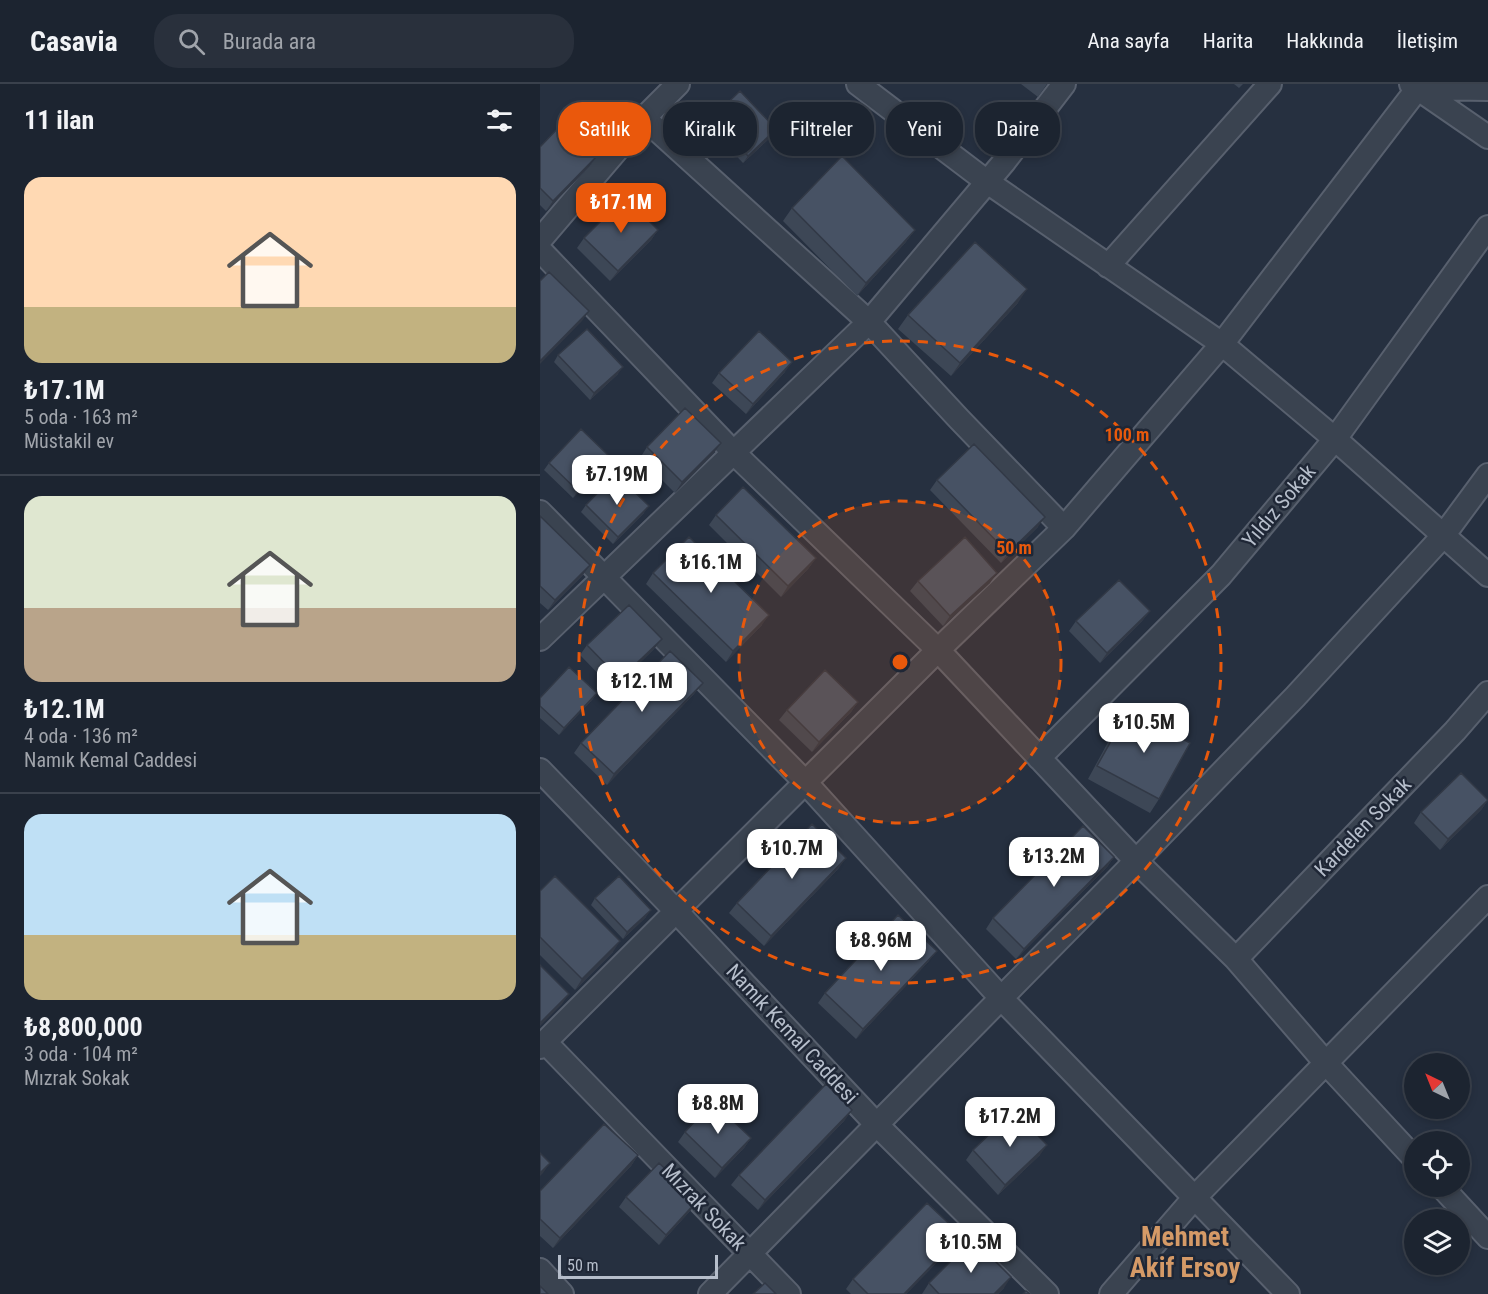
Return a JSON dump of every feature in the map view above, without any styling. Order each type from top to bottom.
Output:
[{"type":"street","points":[[651,111],[678,84]]},
{"type":"street","points":[[858,84],[986,182],[1222,344],[1335,439],[1488,576]]},
{"type":"street","points":[[540,639],[869,322],[1004,162],[1064,84]]},
{"type":"street","points":[[1108,266],[1270,84]]},
{"type":"street","points":[[1417,85],[1488,89]]},
{"type":"street","points":[[1417,85],[1488,137]]},
{"type":"street","points":[[542,1045],[938,650],[1064,528],[1222,344],[1417,85]]},
{"type":"street","points":[[651,124],[869,322],[1064,528]]},
{"type":"street","points":[[540,240],[612,156]]},
{"type":"street","name":"Yıldız Sokak","points":[[1039,758],[1221,575],[1335,439],[1488,227]]},
{"type":"street","points":[[540,250],[734,453],[938,650],[1136,861],[1236,959],[1325,1062],[1404,1147]]},
{"type":"street","points":[[710,1294],[1295,697],[1443,536],[1488,475]]},
{"type":"street","points":[[540,512],[805,782],[1001,998],[1288,1294]]},
{"type":"street","name":"Kardelen Sokak","points":[[1236,959],[1455,731],[1488,693]]},
{"type":"street","name":"Namık Kemal Caddesi","points":[[540,770],[877,1125],[1047,1294]]},
{"type":"street","points":[[1111,1294],[1195,1197],[1488,897]]},
{"type":"street","name":"Mızrak Sokak","points":[[542,1045],[789,1294]]},
{"type":"street","points":[[1451,1197],[1488,1237]]},
{"type":"street","points":[[540,1270],[562,1294]]},
{"type":"building","points":[[740,91],[750,102],[729,102]]},
{"type":"building","points":[[757,109],[769,122],[769,136],[757,147]]},
{"type":"building","points":[[558,128],[558,156],[596,157],[553,201],[540,188],[540,147]]},
{"type":"building","points":[[842,156],[915,230],[866,283],[792,208]]},
{"type":"building","points":[[625,197],[658,230],[618,271],[584,238]]},
{"type":"building","points":[[975,242],[1027,289],[960,363],[908,315]]},
{"type":"building","points":[[549,272],[589,311],[541,360],[540,281]]},
{"type":"building","points":[[587,329],[623,367],[594,393],[558,355]]},
{"type":"building","points":[[759,331],[792,362],[753,404],[719,373]]},
{"type":"building","points":[[685,408],[721,443],[682,482],[647,447]]},
{"type":"building","points":[[581,429],[610,457],[578,491],[549,463]]},
{"type":"building","points":[[974,444],[1045,517],[1008,553],[937,480]]},
{"type":"building","points":[[616,474],[649,506],[618,537],[586,505]]},
{"type":"building","points":[[743,487],[816,558],[788,586],[716,515]]},
{"type":"building","points":[[540,516],[590,565],[555,600],[540,586]]},
{"type":"building","points":[[689,537],[769,615],[733,651],[653,573]]},
{"type":"building","points":[[965,537],[997,573],[950,616],[918,581]]},
{"type":"building","points":[[1119,580],[1150,611],[1107,653],[1076,621]]},
{"type":"building","points":[[629,605],[662,639],[620,679],[587,645]]},
{"type":"building","points":[[670,651],[703,683],[614,774],[581,743]]},
{"type":"building","points":[[569,667],[597,693],[564,728],[540,706],[540,698]]},
{"type":"building","points":[[825,670],[858,702],[819,742],[787,710]]},
{"type":"building","points":[[1129,709],[1190,743],[1159,799],[1097,766]]},
{"type":"building","points":[[1461,773],[1488,800],[1448,839],[1421,812]]},
{"type":"building","points":[[812,824],[846,858],[771,936],[737,903]]},
{"type":"building","points":[[1083,826],[1114,857],[1024,949],[993,918]]},
{"type":"building","points":[[555,876],[620,941],[582,979],[540,937],[540,891]]},
{"type":"building","points":[[619,876],[651,910],[627,932],[595,898]]},
{"type":"building","points":[[898,915],[937,951],[863,1029],[825,993]]},
{"type":"building","points":[[540,965],[569,994],[540,1023]]},
{"type":"building","points":[[826,1084],[852,1110],[765,1200],[739,1175]]},
{"type":"building","points":[[713,1102],[751,1138],[722,1168],[685,1132]]},
{"type":"building","points":[[1014,1111],[1047,1145],[1005,1185],[973,1150]]},
{"type":"building","points":[[604,1124],[638,1155],[560,1238],[540,1219],[540,1191]]},
{"type":"building","points":[[540,1153],[550,1163],[540,1173]]},
{"type":"building","points":[[659,1163],[698,1200],[666,1235],[626,1197]]},
{"type":"building","points":[[927,1203],[961,1235],[904,1294],[868,1294],[853,1279]]},
{"type":"building","points":[[973,1239],[1011,1277],[994,1294],[939,1294],[929,1283]]},
{"type":"building","points":[[765,1283],[776,1294],[753,1294]]},
{"type":"building","points":[[540,1286],[548,1294],[540,1294]]},
{"type":"district","name":"Mehmet Akif Ersoy","points":[[1185,1252]]}]
